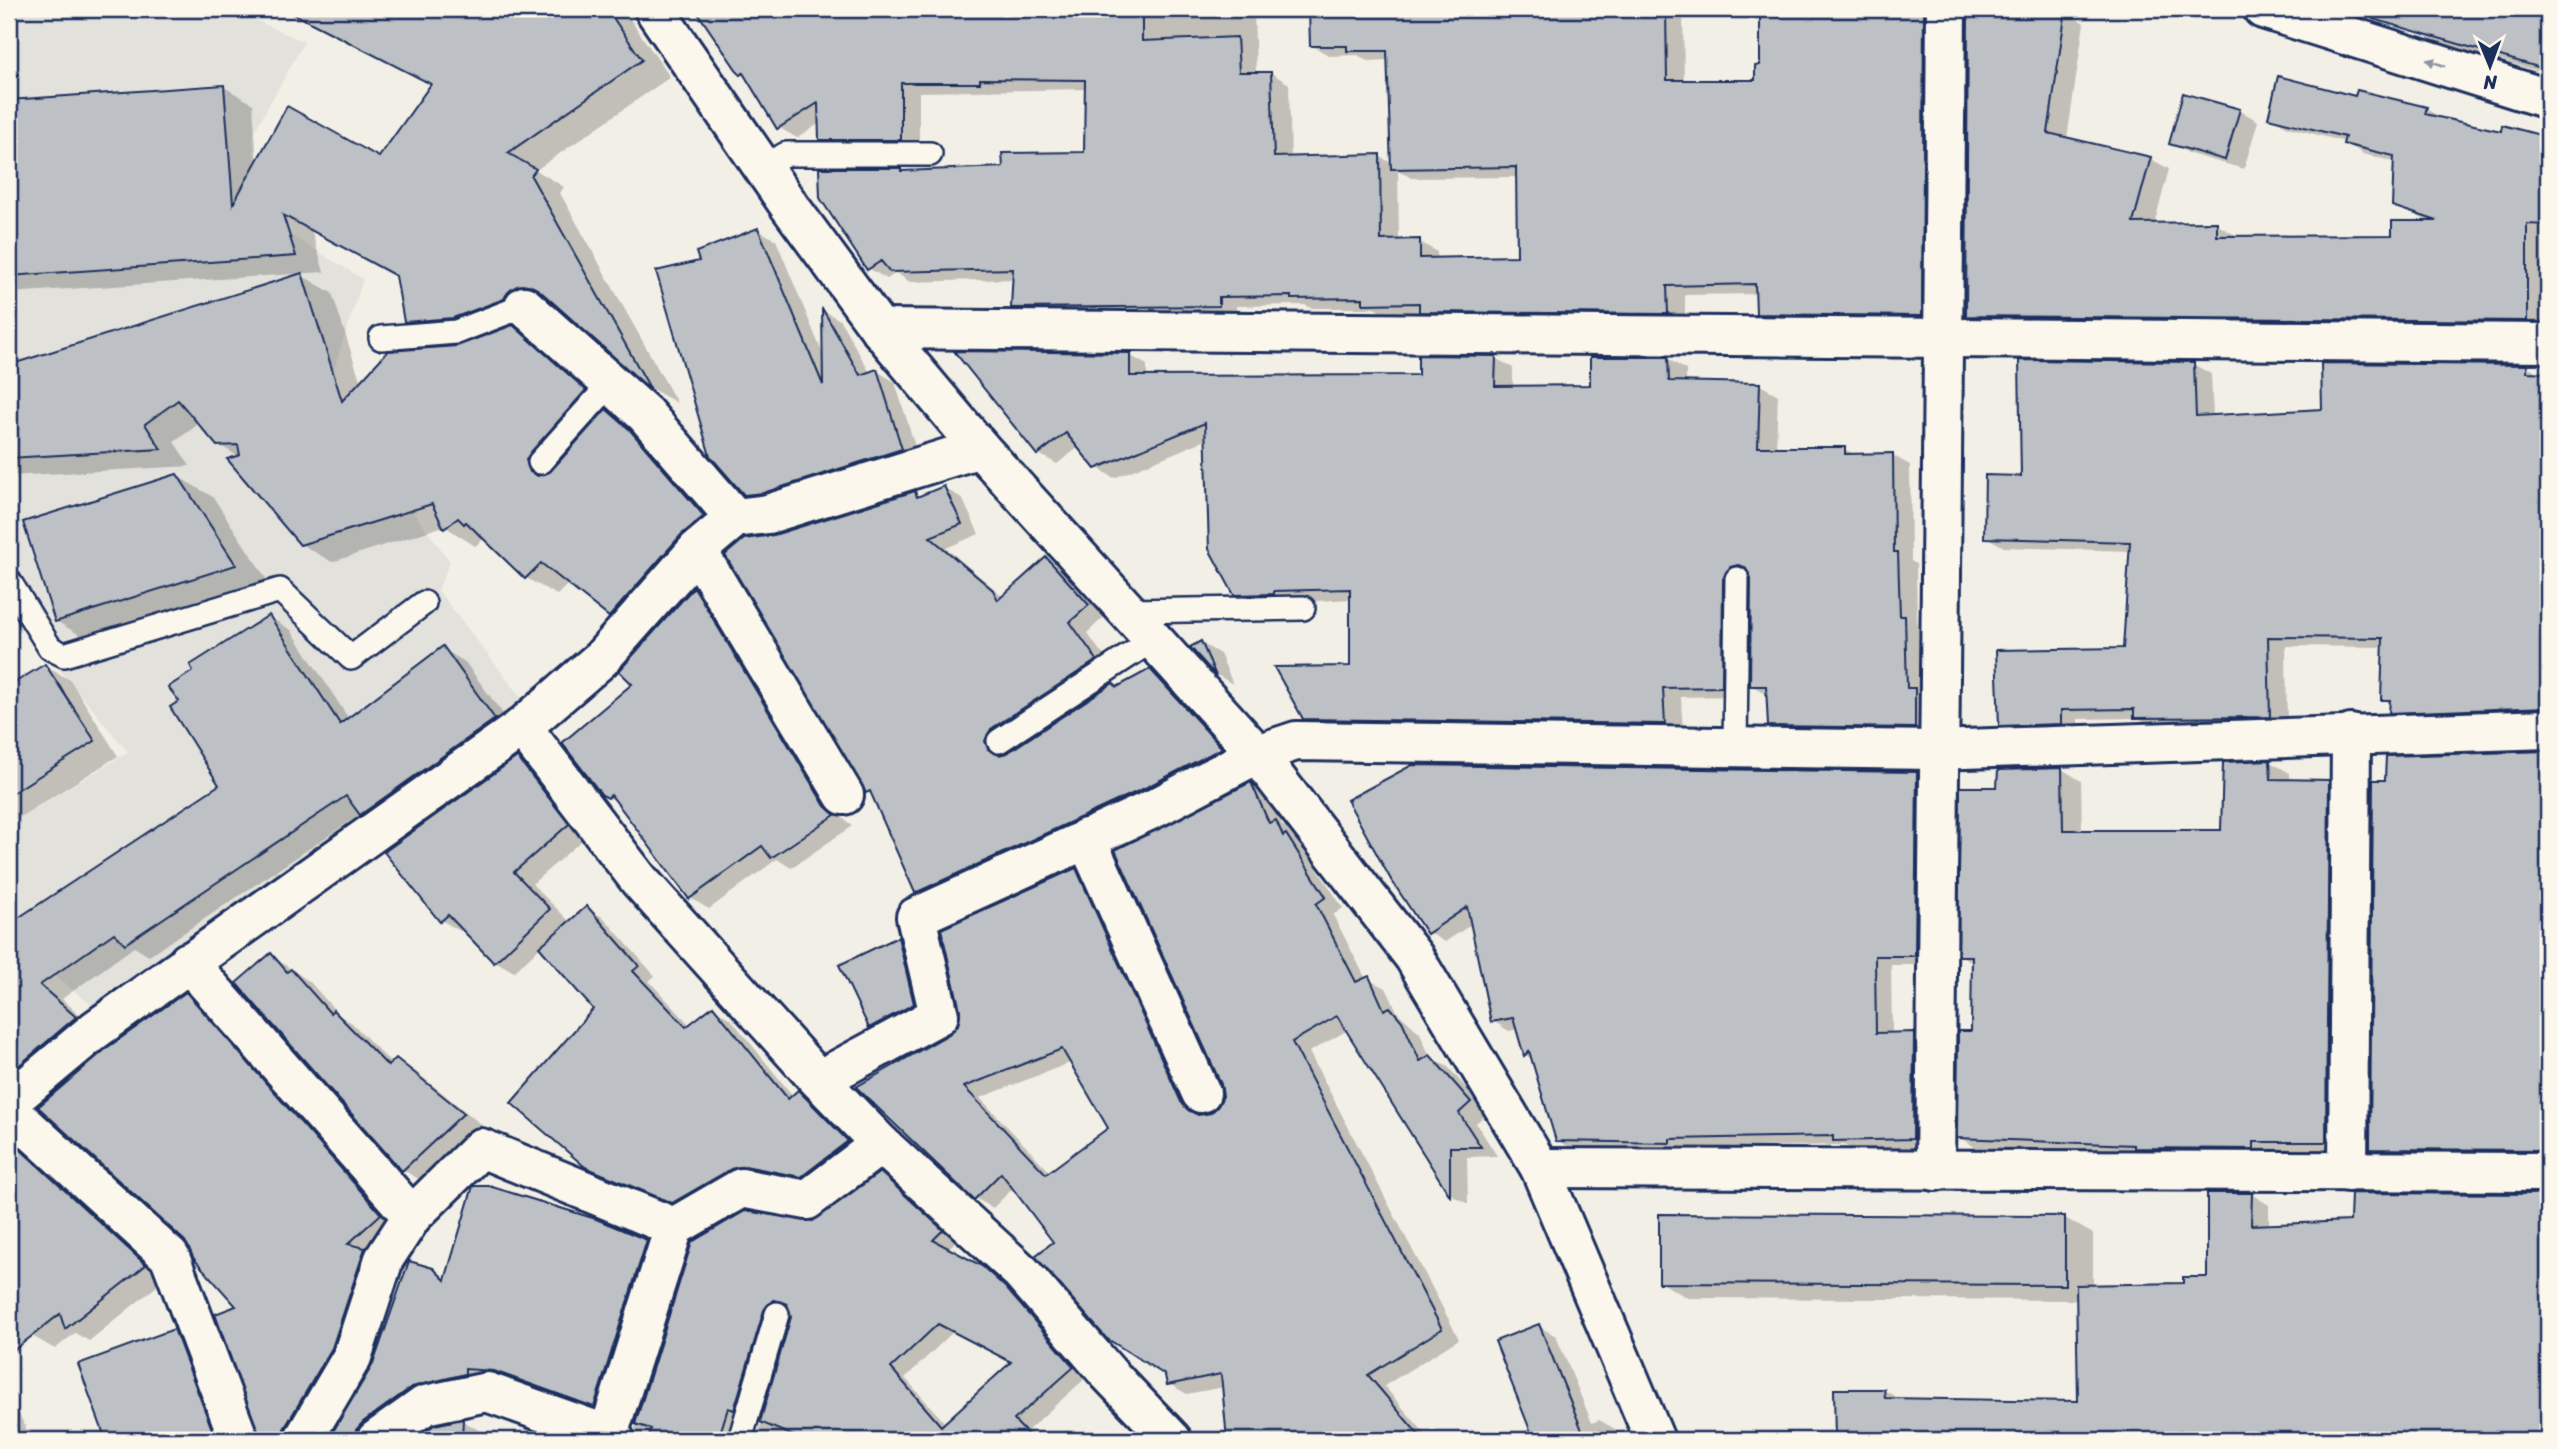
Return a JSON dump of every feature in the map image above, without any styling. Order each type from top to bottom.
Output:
[{"type":"street","points":[[654,9],[762,169],[880,329],[980,448],[1257,754],[1415,957],[1540,1168],[1655,1440]]},
{"type":"street","points":[[1935,1171],[1936,750],[1946,339],[1946,9]]},
{"type":"street","points":[[2263,9],[2319,18],[2548,99]]},
{"type":"street","points":[[524,306],[645,414],[735,519]]},
{"type":"street","points":[[880,329],[2548,343]]},
{"type":"street","points":[[9,1102],[95,1030],[188,962],[522,727],[601,659],[697,550],[735,519],[768,514],[980,448]]},
{"type":"street","points":[[697,550],[844,795]]},
{"type":"street","points":[[522,727],[639,880],[819,1080],[881,1144],[1021,1272],[1108,1373],[1172,1440]]},
{"type":"street","points":[[819,1080],[939,1015],[916,917],[1157,807],[1257,754],[1296,741],[1936,750],[2548,729]]},
{"type":"street","points":[[2348,1172],[2351,734]]},
{"type":"street","points":[[1086,838],[1201,1093]]},
{"type":"street","points":[[188,962],[412,1216]]},
{"type":"street","points":[[9,1110],[170,1257],[239,1440]]},
{"type":"street","points":[[376,1440],[425,1405],[487,1392],[611,1437],[674,1227],[741,1188],[807,1200],[881,1144]]},
{"type":"street","points":[[303,1440],[352,1357],[384,1259],[412,1216],[481,1148],[674,1227]]},
{"type":"street","points":[[1540,1168],[2548,1172]]},
{"type":"lane","points":[[762,169],[786,154],[930,154]]},
{"type":"lane","points":[[381,338],[456,332],[524,306]]},
{"type":"lane","points":[[540,462],[611,383]]},
{"type":"lane","points":[[1735,747],[1737,579]]},
{"type":"lane","points":[[9,581],[50,648],[64,655],[280,590],[351,657],[424,603]]},
{"type":"lane","points":[[1128,611],[1303,608]]},
{"type":"lane","points":[[999,741],[1154,639]]},
{"type":"lane","points":[[740,1440],[777,1314]]},
{"type":"shaded area","points":[[9,9],[231,9],[304,42],[253,134],[257,215],[363,279],[325,397],[450,561],[438,590],[529,708],[99,1011],[9,939],[9,824],[128,752],[9,609]]},
{"type":"building","points":[[284,9],[607,9],[642,60],[508,153],[536,169],[531,176],[651,390],[539,290],[529,285],[517,286],[504,299],[453,318],[404,322],[396,276],[283,215],[296,256],[9,276],[9,100],[224,85],[233,204],[287,106],[379,157],[431,84]]},
{"type":"building","points":[[695,9],[1142,9],[1142,41],[1237,37],[1239,72],[1271,72],[1274,157],[1380,154],[1381,240],[1420,239],[1420,258],[1517,256],[1516,167],[1391,169],[1387,51],[1347,51],[1347,46],[1310,46],[1309,9],[1666,9],[1667,80],[1755,80],[1755,66],[1760,65],[1760,9],[1924,9],[1922,316],[1756,314],[1755,284],[1667,286],[1668,314],[1419,312],[1419,303],[1363,304],[1363,298],[1291,299],[1291,296],[1219,297],[1219,306],[1011,308],[1013,269],[890,272],[881,261],[867,270],[820,198],[819,168],[901,168],[901,171],[1003,167],[1002,153],[1084,152],[1085,80],[980,79],[980,83],[901,83],[901,140],[819,140],[818,103],[777,129],[743,73],[740,75]]},
{"type":"building","points":[[2001,9],[2066,9],[2048,133],[2151,157],[2133,223],[2217,222],[2217,236],[2392,235],[2392,221],[2437,221],[2392,206],[2394,156],[2343,144],[2345,137],[2268,118],[2278,76],[2355,96],[2357,90],[2427,107],[2425,114],[2501,131],[2502,125],[2548,137],[2547,225],[2527,224],[2527,321],[1966,316],[1968,12],[2000,17]]},
{"type":"building","points":[[2374,9],[2548,9],[2548,70],[2373,19]]},
{"type":"building","points":[[2183,93],[2240,109],[2225,160],[2169,144]]},
{"type":"building","points":[[758,228],[823,385],[822,308],[860,375],[877,369],[902,449],[763,493],[744,495],[710,456],[656,271],[699,261],[696,252]]},
{"type":"building","points":[[302,273],[342,401],[388,351],[457,346],[513,325],[586,390],[530,453],[526,460],[530,472],[538,476],[550,472],[606,409],[629,429],[704,516],[681,535],[609,617],[541,563],[525,579],[466,522],[464,524],[458,518],[444,529],[432,504],[300,545],[227,459],[240,455],[238,445],[217,446],[178,400],[145,424],[161,449],[9,458],[9,365]]},
{"type":"building","points":[[954,351],[1130,353],[1130,376],[1418,375],[1418,355],[1496,356],[1495,386],[1590,385],[1590,357],[1668,357],[1669,381],[1760,383],[1758,447],[1845,447],[1845,454],[1893,453],[1894,552],[1898,552],[1900,616],[1905,616],[1907,688],[1915,688],[1915,728],[1768,726],[1766,686],[1750,686],[1751,578],[1745,567],[1738,565],[1730,567],[1723,579],[1722,687],[1663,688],[1665,724],[1303,719],[1274,667],[1350,666],[1350,589],[1234,595],[1209,549],[1205,423],[1095,469],[1066,433],[1037,455]]},
{"type":"building","points":[[2019,360],[2194,362],[2196,416],[2322,409],[2321,363],[2527,365],[2527,372],[2548,373],[2548,707],[2389,713],[2390,700],[2381,700],[2383,638],[2268,637],[2270,717],[2134,718],[2134,709],[2061,710],[2061,724],[1999,726],[1996,650],[2123,648],[2130,542],[1984,538],[1985,475],[2021,476]]},
{"type":"building","points":[[177,474],[236,565],[55,622],[23,522]]},
{"type":"building","points":[[944,486],[962,524],[930,537],[993,590],[998,600],[1046,557],[1089,605],[1070,622],[1097,660],[991,729],[985,741],[988,749],[999,755],[1007,753],[1113,683],[1117,687],[1150,669],[1222,748],[1147,787],[915,893],[870,791],[866,793],[725,555],[744,539],[774,535],[915,491],[917,497]]},
{"type":"building","points":[[694,587],[825,806],[835,815],[771,858],[762,846],[689,899],[611,795],[608,798],[602,795],[562,743],[632,684],[619,671]]},
{"type":"building","points":[[269,615],[340,724],[443,646],[495,719],[360,815],[346,796],[125,944],[114,933],[40,985],[76,1017],[9,1074],[9,924],[219,785],[170,707],[179,701],[168,687],[193,671],[190,665]]},
{"type":"building","points":[[1201,641],[1216,676],[1190,647]]},
{"type":"building","points":[[45,664],[95,741],[9,795],[9,686]]},
{"type":"building","points":[[2548,751],[2548,1150],[2370,1149],[2373,780],[2385,780],[2386,756]]},
{"type":"building","points":[[517,757],[569,824],[514,872],[550,909],[494,963],[448,915],[440,922],[384,852]]},
{"type":"building","points":[[2270,760],[2271,779],[2329,780],[2326,1142],[2254,1142],[2254,1149],[2134,1148],[2134,1145],[1957,1138],[1958,1031],[1971,1031],[1972,956],[1958,956],[1960,787],[1997,787],[1998,770],[2062,768],[2063,830],[2221,830],[2223,762]]},
{"type":"building","points":[[1412,765],[1917,772],[1915,956],[1875,956],[1876,1033],[1914,1032],[1913,1139],[1833,1141],[1833,1136],[1670,1139],[1670,1143],[1556,1141],[1529,1051],[1524,1056],[1513,1018],[1491,1022],[1467,907],[1427,934],[1390,878],[1347,800]]},
{"type":"building","points":[[1251,782],[1269,823],[1276,820],[1283,836],[1286,834],[1326,897],[1316,904],[1356,982],[1369,976],[1384,1010],[1390,1007],[1402,1021],[1420,1061],[1430,1055],[1471,1102],[1459,1113],[1481,1147],[1450,1147],[1450,1196],[1337,1016],[1292,1042],[1442,1329],[1368,1375],[1423,1440],[1227,1440],[1221,1374],[1167,1385],[1165,1375],[1106,1338],[1035,1256],[1053,1242],[1001,1173],[974,1200],[856,1087],[949,1034],[958,1025],[960,1010],[941,929],[1076,868],[1181,1102],[1188,1110],[1198,1115],[1211,1113],[1223,1096],[1221,1084],[1115,850]],"holes":[[[1062,1049],[1108,1128],[1046,1174],[964,1087]]]},
{"type":"building","points":[[587,906],[639,966],[633,971],[686,1027],[713,1006],[788,1099],[798,1090],[848,1141],[801,1177],[745,1166],[731,1169],[672,1203],[585,1167],[511,1103],[593,1009],[539,947]]},
{"type":"building","points":[[898,937],[914,1004],[869,1028],[839,965]]},
{"type":"building","points":[[271,953],[287,972],[291,969],[330,1013],[333,1010],[388,1066],[396,1058],[464,1113],[402,1171],[236,983]]},
{"type":"building","points":[[186,992],[381,1214],[348,1244],[365,1248],[332,1348],[284,1429],[281,1440],[260,1440],[215,1314],[236,1306],[194,1259],[185,1241],[38,1107],[108,1047]]},
{"type":"building","points":[[9,1139],[146,1265],[65,1329],[60,1314],[9,1354]]},
{"type":"building","points":[[880,1172],[943,1230],[933,1240],[982,1266],[1005,1287],[1074,1367],[1014,1420],[1033,1440],[803,1440],[760,1422],[791,1317],[787,1304],[774,1300],[764,1310],[734,1410],[728,1408],[718,1440],[648,1440],[651,1429],[635,1424],[692,1242],[745,1211],[813,1221]],"holes":[[[938,1324],[1011,1362],[941,1426],[891,1368]]]},
{"type":"building","points":[[473,1186],[489,1186],[596,1219],[647,1240],[594,1407],[494,1371],[465,1369],[465,1374],[412,1387],[363,1422],[356,1430],[355,1440],[328,1440],[373,1364],[409,1261],[433,1268],[445,1280]]},
{"type":"building","points":[[2207,1193],[2252,1193],[2251,1225],[2350,1221],[2351,1193],[2548,1194],[2548,1440],[1835,1440],[1834,1389],[1884,1389],[1885,1398],[2078,1401],[2076,1285],[2183,1283],[2183,1277],[2207,1277]]},
{"type":"building","points":[[1659,1214],[2065,1216],[2065,1285],[1659,1283]]},
{"type":"building","points":[[1539,1324],[1586,1440],[1534,1440],[1495,1341]]},
{"type":"building","points":[[174,1329],[216,1440],[106,1440],[78,1364]]},
{"type":"building","points":[[463,1419],[462,1440],[414,1440],[434,1425]]}]
